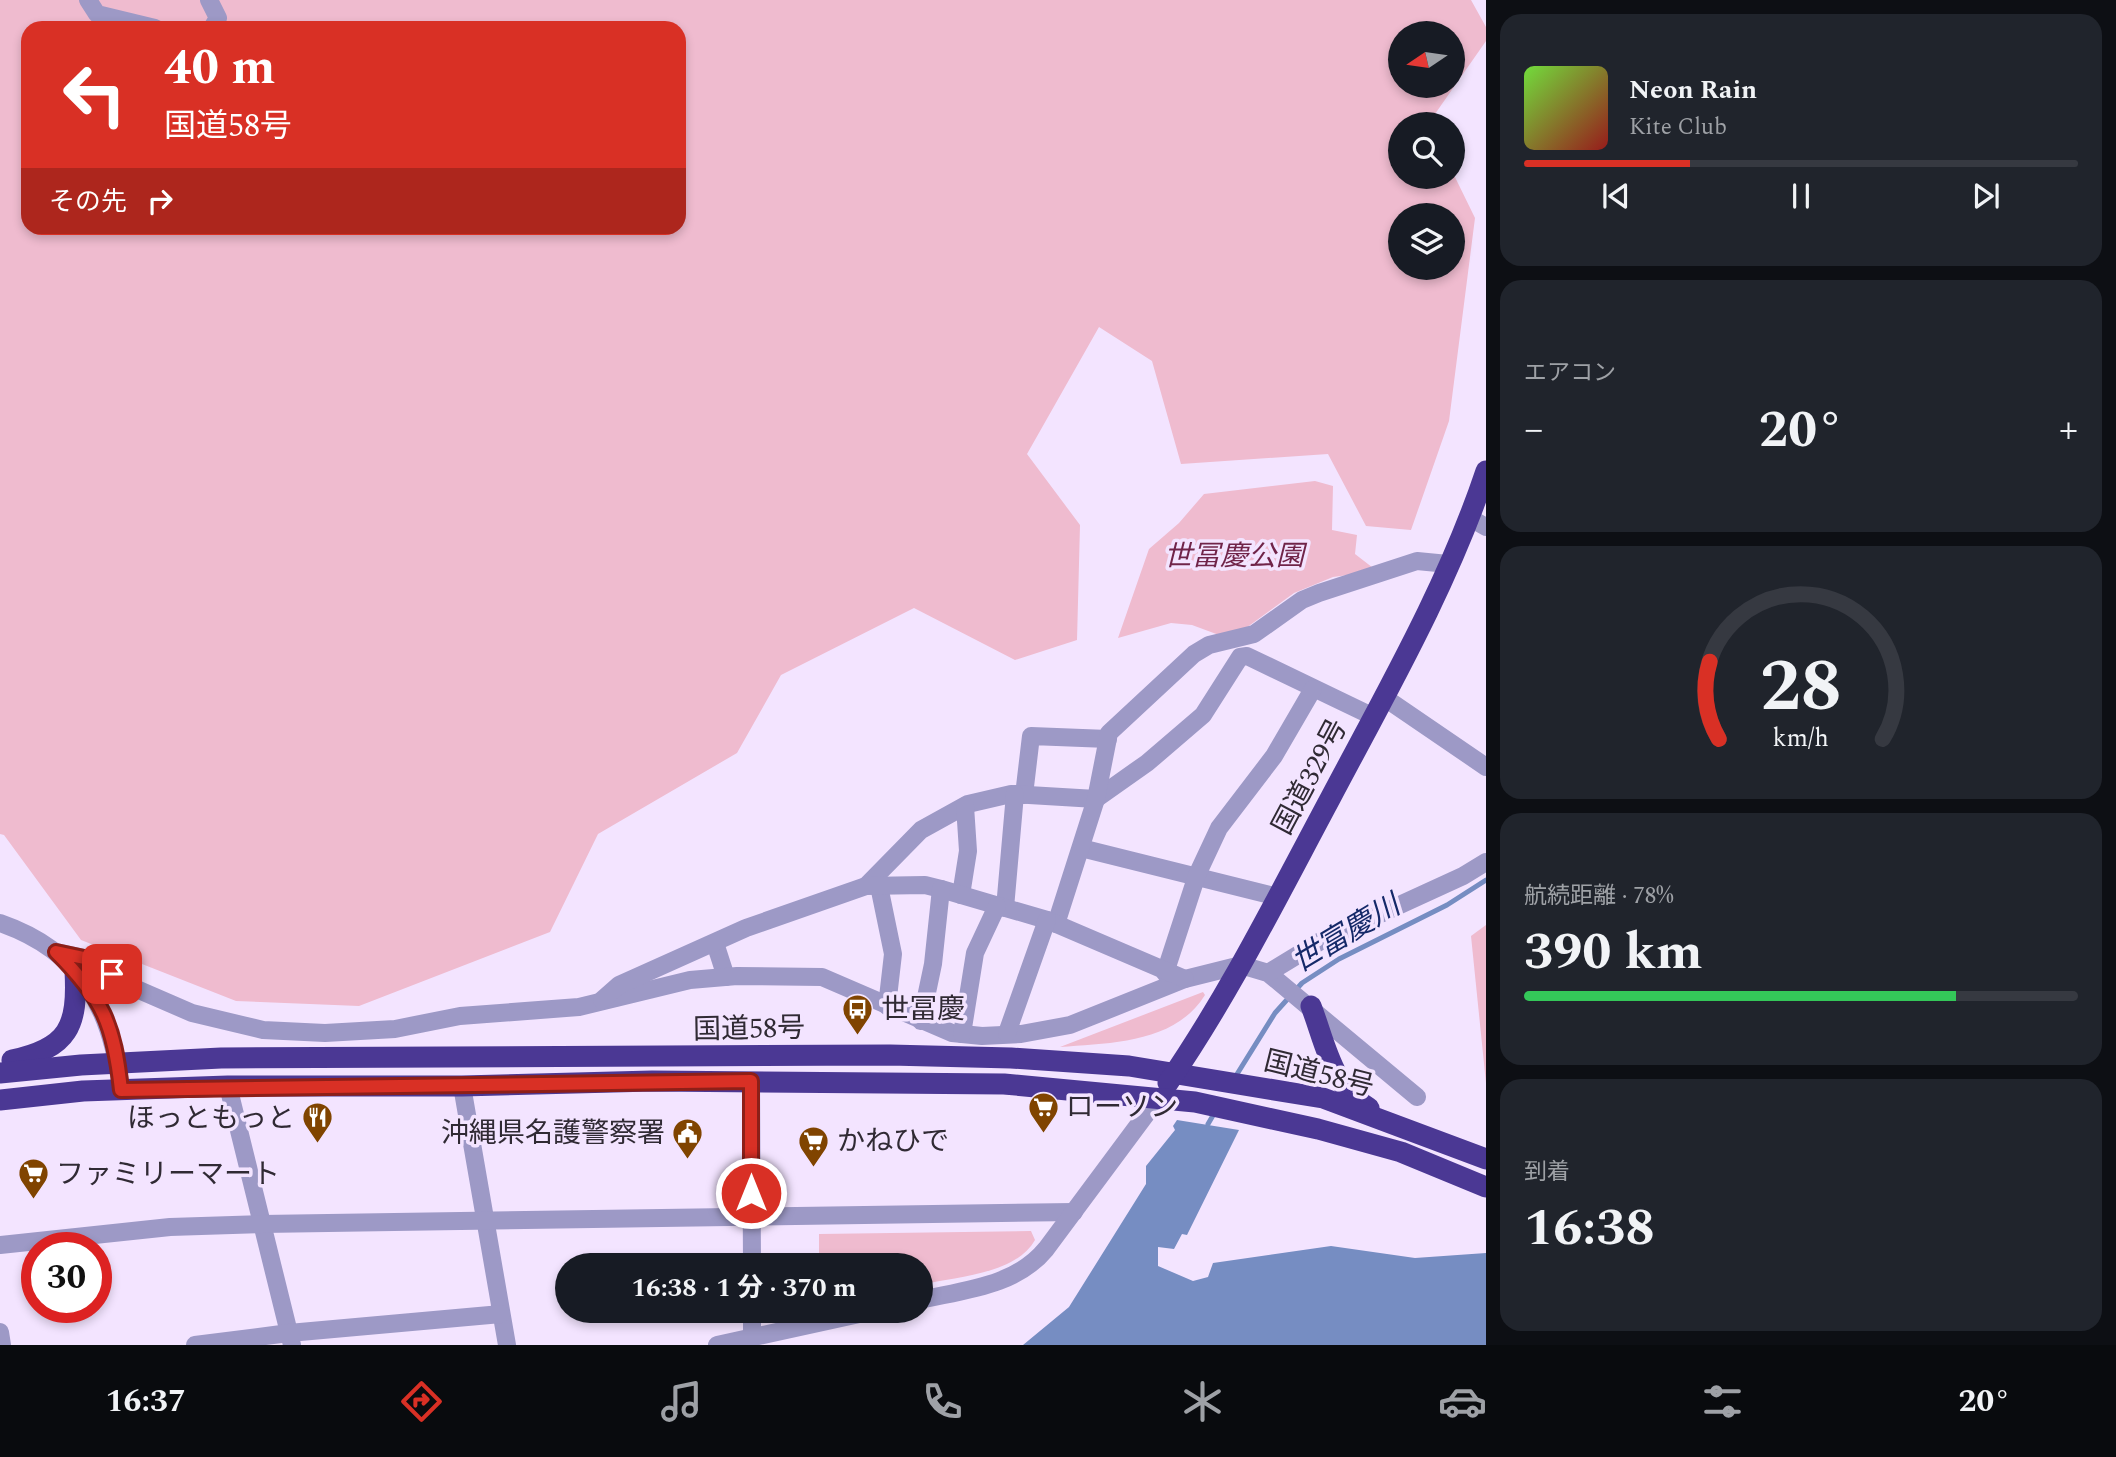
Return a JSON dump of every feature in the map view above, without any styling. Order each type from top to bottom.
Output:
[{"type":"highway","name":"国道329号","points":[[1159,1097],[1241,965],[1385,698],[1448,564],[1478,523],[1486,471]]},
{"type":"highway","points":[[0,1063],[40,1054],[58,1041],[75,1016],[75,971]]},
{"type":"highway","points":[[1311,1006],[1332,1065],[1347,1092],[1362,1104],[1398,1124]]},
{"type":"highway","name":"国道58号","points":[[0,1073],[221,1058],[890,1055],[1011,1058],[1175,1073],[1323,1098],[1486,1159]]},
{"type":"highway","name":"国道58号","points":[[0,1100],[121,1090],[228,1086],[463,1086],[751,1081],[1004,1084],[1195,1102],[1401,1152],[1486,1187]]},
{"type":"street","points":[[88,0],[97,14],[126,21]]},
{"type":"street","points":[[209,0],[217,21]]},
{"type":"street","points":[[1007,1033],[1080,848],[1096,799],[1109,733],[1194,654],[1209,645],[1254,634],[1302,600],[1319,593],[1417,561],[1448,564]]},
{"type":"street","points":[[873,886],[921,830],[965,806],[1020,795],[1096,799],[1203,715],[1240,657],[1247,656],[1374,717]]},
{"type":"street","points":[[1165,972],[1197,875],[1219,828],[1274,756],[1313,689]]},
{"type":"street","points":[[1385,698],[1486,767]]},
{"type":"street","points":[[962,1034],[975,954],[1001,907],[1031,736],[1108,738]]},
{"type":"street","points":[[1103,766],[1118,784]]},
{"type":"street","points":[[961,895],[968,851],[965,806]]},
{"type":"street","points":[[1080,848],[1278,897]]},
{"type":"street","points":[[1268,973],[1319,943],[1463,876],[1486,862]]},
{"type":"street","points":[[599,1003],[619,985],[746,928],[873,886],[925,885],[1052,922],[1185,979]]},
{"type":"street","points":[[873,886],[893,954],[887,1006]]},
{"type":"street","points":[[921,1021],[933,964],[941,889]]},
{"type":"street","points":[[0,923],[56,952],[98,961],[132,987],[192,1013],[263,1030],[325,1033],[395,1029],[460,1016],[599,1003],[690,980],[726,977],[822,977],[921,1021],[962,1034],[1021,1034],[1070,1025],[1185,979],[1241,965],[1268,973],[1311,1006],[1417,1097]]},
{"type":"street","points":[[715,943],[726,977]]},
{"type":"street","points":[[56,952],[98,999],[111,1029],[121,1090]]},
{"type":"street","points":[[751,1081],[752,1253]]},
{"type":"street","points":[[228,1086],[291,1339]]},
{"type":"street","points":[[463,1086],[507,1345]]},
{"type":"street","points":[[933,1297],[999,1281],[1024,1270],[1040,1256],[1159,1097]]},
{"type":"street","points":[[0,1245],[156,1228],[262,1224],[1074,1212]]},
{"type":"street","points":[[195,1345],[291,1339],[501,1314]]},
{"type":"street","points":[[752,1323],[752,1338]]},
{"type":"street","points":[[718,1345],[819,1323]]},
{"type":"street","points":[[0,1332],[2,1345]]},
{"type":"green space","points":[[0,0],[1471,0],[1486,27],[1486,41],[1465,71],[1465,21],[1388,21],[1388,98],[1446,98],[1436,112],[1388,112],[1388,189],[1461,189],[1475,218],[1449,421],[1411,530],[1366,526],[1328,454],[1181,464],[1152,361],[1099,327],[1027,454],[1080,525],[1077,640],[1015,660],[914,608],[781,675],[737,753],[598,834],[550,932],[359,1006],[236,1001],[81,940],[4,835],[0,834]]},
{"type":"green space","name":"世冨慶公園","points":[[1315,481],[1333,486],[1332,530],[1357,535],[1355,554],[1377,571],[1333,577],[1294,593],[1246,628],[1219,635],[1192,625],[1171,623],[1118,638],[1149,549],[1179,523],[1204,494]]},
{"type":"green space","points":[[1486,925],[1486,1083],[1471,936]]},
{"type":"green space","points":[[1203,992],[1205,995],[1192,1011],[1177,1023],[1160,1031],[1141,1038],[1060,1047]]},
{"type":"green space","points":[[1031,1231],[1035,1240],[1026,1252],[1014,1261],[984,1272],[933,1283],[933,1253],[819,1253],[819,1234]]},
{"type":"water","points":[[1177,1120],[1239,1130],[1187,1235],[1182,1234],[1174,1249],[1158,1247],[1158,1266],[1193,1281],[1208,1277],[1213,1263],[1331,1246],[1415,1258],[1486,1253],[1486,1345],[1023,1345],[1069,1307],[1146,1184],[1146,1166],[1175,1130],[1173,1126]]},
{"type":"waterway","name":"世富慶川","points":[[1234,1079],[1275,1013],[1302,983],[1339,959],[1447,905],[1486,880]]},
{"type":"waterway","name":"世富慶川","points":[[1208,1124],[1215,1112]]},
{"type":"place","name":"世冨慶","points":[[858,1036]]},
{"type":"place","name":"ローソン","points":[[1043,1134]]},
{"type":"place","name":"ほっともっと","points":[[318,1145]]},
{"type":"place","name":"沖縄県名護警察署","points":[[688,1160]]},
{"type":"place","name":"かねひで","points":[[814,1168]]},
{"type":"place","name":"ファミリーマート","points":[[33,1201]]},
{"type":"route","points":[[112,974],[98,961],[56,952],[98,999],[111,1029],[121,1090],[228,1086],[463,1086],[751,1081],[751,1193]]}]
